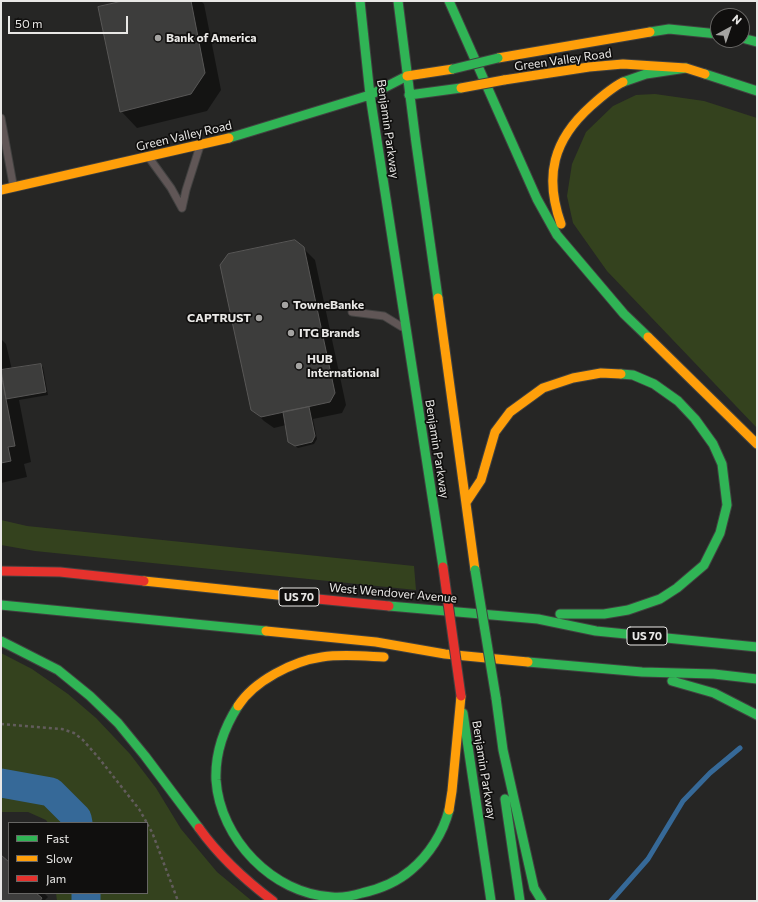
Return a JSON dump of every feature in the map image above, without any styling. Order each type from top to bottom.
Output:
[{"type":"main road","name":"Benjamin Parkway","points":[[360,1],[370,95],[443,568],[490,901]]},
{"type":"main road","name":"Benjamin Parkway","points":[[398,1],[407,76],[401,95],[467,501],[475,570],[503,750],[503,782],[520,901]]},
{"type":"main road","points":[[450,1],[537,199],[557,235],[624,314],[757,444]]},
{"type":"main road","name":"Green Valley Road","points":[[1,190],[230,138],[370,95],[407,76],[454,69],[498,58],[631,34],[669,29],[710,33]]},
{"type":"main road","name":"Green Valley Road","points":[[370,95],[401,95],[461,88],[589,67],[623,64],[686,68],[757,91]]},
{"type":"main road","points":[[590,275],[562,229],[554,201],[552,182],[554,163],[559,148],[583,113],[595,101],[623,82],[651,74],[686,68]]},
{"type":"main road","points":[[467,501],[481,480],[495,432],[510,412],[543,388],[573,378],[601,373],[633,375],[654,384],[678,400],[695,419],[713,444],[722,464],[727,505],[720,533],[704,565],[677,588],[660,599],[628,610],[604,614],[556,614],[538,619]]},
{"type":"main road","points":[[23,562],[60,572]]},
{"type":"main road","name":"West Wendover Avenue","points":[[1,571],[60,572],[538,619],[596,631],[757,647]]},
{"type":"main road","points":[[1,605],[376,642],[445,654],[642,672],[714,674],[757,679]]},
{"type":"main road","points":[[1,642],[58,670],[90,696],[118,723],[145,756],[206,838],[249,883],[273,901]]},
{"type":"main road","points":[[409,657],[445,654]]},
{"type":"main road","points":[[395,657],[351,655],[321,657],[298,664],[274,673],[256,685],[245,696],[233,714],[223,734],[217,756],[216,784],[221,805],[228,824],[241,846],[257,863],[275,877],[309,893],[330,897],[352,896],[376,890],[395,882],[412,869],[438,838],[452,799],[460,696]]},
{"type":"main road","points":[[642,672],[714,693],[757,715]]},
{"type":"main road","points":[[503,750],[534,888],[542,901]]},
{"type":"lane","points":[[1,118],[14,187]]},
{"type":"lane","points":[[149,157],[171,188],[182,208],[200,145]]},
{"type":"lane","points":[[352,312],[384,316],[406,329]]},
{"type":"path","points":[[1,724],[62,729],[74,733],[83,740],[98,757],[139,809],[146,822]]},
{"type":"path","points":[[148,825],[178,901]]},
{"type":"green space","points":[[655,94],[704,101],[757,118],[757,428],[607,271],[573,223],[567,196],[572,164],[586,132],[613,106],[636,95]]},
{"type":"green space","points":[[1,520],[27,526],[414,566],[416,590],[35,551],[1,545]]},
{"type":"green space","points":[[1,653],[32,669],[68,694],[96,718],[130,754],[156,788],[181,829],[217,872],[252,901],[57,901],[56,894],[148,894],[148,822],[47,822],[28,812],[1,812]]},
{"type":"building","points":[[123,1],[191,1],[205,73],[191,94],[120,112],[98,7]]},
{"type":"building","points":[[295,240],[304,247],[335,393],[330,402],[261,417],[251,410],[220,265],[228,254]]},
{"type":"building","points":[[41,364],[46,392],[6,399],[1,370]]},
{"type":"building","points":[[1,373],[15,446],[8,447],[11,461],[1,463]]},
{"type":"building","points":[[309,407],[315,436],[312,442],[295,446],[288,442],[283,412]]},
{"type":"building","points":[[1,855],[8,861],[8,894],[37,894],[42,898],[40,901],[1,901]]},
{"type":"waterway","points":[[611,901],[648,859],[683,801],[710,773],[740,748]]},
{"type":"waterway","points":[[1,783],[51,792],[77,818],[78,822]]},
{"type":"waterway","points":[[86,894],[86,901]]},
{"type":"traffic: fast","points":[[360,1],[370,95],[443,567]]},
{"type":"traffic: fast","points":[[398,1],[438,298]]},
{"type":"traffic: fast","points":[[449,1],[537,199],[557,235],[624,314],[648,337]]},
{"type":"traffic: fast","points":[[650,32],[669,29],[710,33]]},
{"type":"traffic: fast","points":[[750,40],[757,42]]},
{"type":"traffic: fast","points":[[453,69],[498,58]]},
{"type":"traffic: fast","points":[[623,82],[646,74],[686,68]]},
{"type":"traffic: fast","points":[[705,74],[757,91]]},
{"type":"traffic: fast","points":[[229,138],[370,95],[407,76]]},
{"type":"traffic: fast","points":[[409,95],[461,88]]},
{"type":"traffic: fast","points":[[560,614],[604,614],[628,610],[660,599],[677,588],[704,565],[720,533],[727,505],[722,464],[713,444],[695,419],[678,401],[654,384],[633,375],[621,374]]},
{"type":"traffic: fast","points":[[475,570],[496,698]]},
{"type":"traffic: fast","points":[[1,605],[266,631]]},
{"type":"traffic: fast","points":[[389,606],[538,619],[596,631],[757,647]]},
{"type":"traffic: fast","points":[[1,641],[58,670],[90,696],[118,723],[145,756],[199,828]]},
{"type":"traffic: fast","points":[[528,662],[642,672],[714,674],[757,679]]},
{"type":"traffic: fast","points":[[672,681],[714,693],[757,715]]},
{"type":"traffic: fast","points":[[496,698],[503,750],[534,888],[542,901]]},
{"type":"traffic: fast","points":[[238,706],[221,742],[217,761],[216,780],[220,802],[228,823],[239,842],[253,860],[270,874],[290,886],[310,894],[340,897],[375,890],[388,885],[400,879],[424,858],[439,835],[449,810]]},
{"type":"traffic: fast","points":[[463,713],[491,901]]},
{"type":"traffic: fast","points":[[505,799],[520,901]]},
{"type":"traffic: slow","points":[[498,58],[650,32]]},
{"type":"traffic: slow","points":[[504,80],[589,67],[623,64],[686,68],[705,74]]},
{"type":"traffic: slow","points":[[407,76],[453,69]]},
{"type":"traffic: slow","points":[[461,88],[504,80]]},
{"type":"traffic: slow","points":[[561,224],[553,190],[555,160],[560,146],[578,119],[602,96],[623,82]]},
{"type":"traffic: slow","points":[[1,190],[229,138]]},
{"type":"traffic: slow","points":[[438,298],[475,570]]},
{"type":"traffic: slow","points":[[648,337],[757,444]]},
{"type":"traffic: slow","points":[[467,501],[481,480],[495,432],[510,412],[543,388],[573,378],[601,373],[621,374]]},
{"type":"traffic: slow","points":[[144,581],[287,596]]},
{"type":"traffic: slow","points":[[266,631],[376,642],[445,654],[528,662]]},
{"type":"traffic: slow","points":[[238,706],[254,688],[275,674],[299,663],[311,659],[330,656],[384,657]]},
{"type":"traffic: slow","points":[[449,810],[461,696]]},
{"type":"traffic: jam","points":[[443,567],[461,696]]},
{"type":"traffic: jam","points":[[1,571],[60,572],[144,581]]},
{"type":"traffic: jam","points":[[287,596],[389,606]]},
{"type":"traffic: jam","points":[[199,828],[233,867],[252,885],[273,901]]},
{"type":"place","name":"Bank of America","points":[[158,38]]},
{"type":"place","name":"TowneBanke","points":[[285,305]]},
{"type":"place","name":"CAPTRUST","points":[[259,318]]},
{"type":"place","name":"ITG Brands","points":[[291,333]]},
{"type":"place","name":"HUB International","points":[[299,366]]}]
